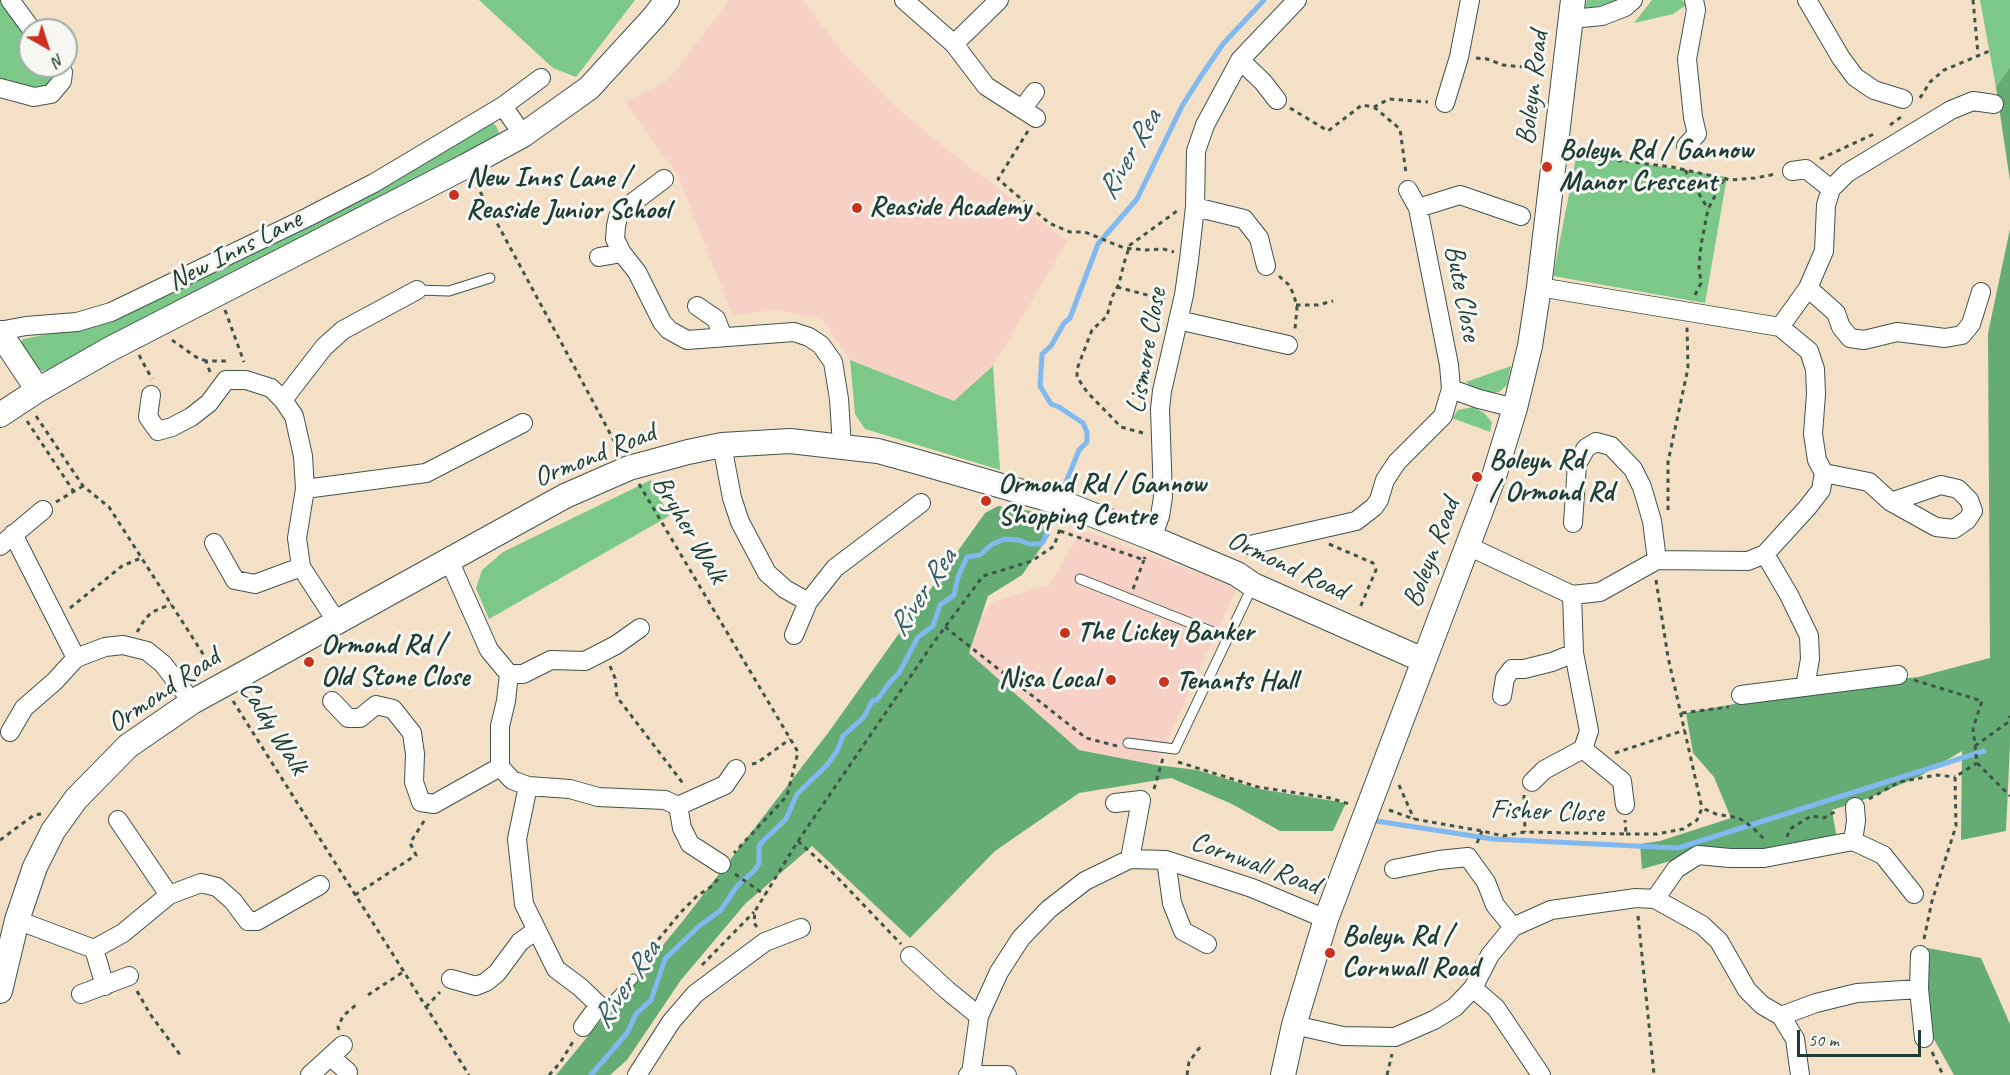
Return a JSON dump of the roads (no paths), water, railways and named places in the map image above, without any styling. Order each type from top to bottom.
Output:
[{"type":"street","points":[[10,0],[23,18]]},
{"type":"street","name":"New Inns Lane","points":[[541,78],[503,106],[355,193],[111,312],[78,322],[26,326],[0,332],[31,401],[110,349],[523,135],[589,88],[667,0]]},
{"type":"street","points":[[904,0],[954,44],[986,86],[1029,113],[1035,92]]},
{"type":"street","points":[[954,44],[999,0]]},
{"type":"street","name":"Lismore Close","points":[[1148,549],[1160,516],[1163,497],[1160,409],[1189,260],[1195,207],[1196,151],[1205,125],[1240,60],[1297,0]]},
{"type":"street","points":[[1445,102],[1460,57],[1470,0]]},
{"type":"street","points":[[1572,9],[1602,16],[1624,7],[1633,0]]},
{"type":"street","points":[[1686,146],[1697,134],[1687,59],[1696,10],[1694,0]]},
{"type":"street","points":[[1807,0],[1841,58],[1855,77],[1874,90],[1903,99]]},
{"type":"street","name":"Boleyn Road","points":[[1283,1075],[1294,1025],[1326,919],[1494,476],[1515,408],[1530,346],[1539,287],[1572,9]]},
{"type":"street","points":[[1240,60],[1263,82],[1277,100]]},
{"type":"street","points":[[0,88],[41,97],[51,94],[62,78]]},
{"type":"street","points":[[1780,327],[1808,288],[1824,251],[1826,205],[1831,189],[1847,173],[1951,110],[1973,101],[1994,104]]},
{"type":"street","points":[[503,106],[523,135]]},
{"type":"street","points":[[1792,171],[1806,169],[1831,189]]},
{"type":"street","points":[[664,179],[623,210],[618,217],[615,239],[622,253],[637,272],[656,311],[669,330],[687,340],[794,332],[820,345],[833,362],[839,399],[842,446]]},
{"type":"street","name":"Bute Close","points":[[1408,190],[1418,208],[1449,365],[1451,388]]},
{"type":"street","name":"Bute Close","points":[[1418,208],[1460,195],[1521,216]]},
{"type":"street","points":[[1195,207],[1244,219],[1259,238],[1266,266]]},
{"type":"street","points":[[599,257],[622,253]]},
{"type":"street","points":[[1468,546],[1572,595],[1600,592],[1655,561],[1748,561],[1766,554],[1821,489],[1824,472],[1817,460],[1813,434],[1815,369],[1809,351],[1780,327],[1539,287]]},
{"type":"street","points":[[1808,288],[1836,313],[1841,327],[1850,338],[1864,340],[1897,332],[1946,338],[1962,335],[1971,324],[1981,292]]},
{"type":"street","points":[[283,400],[324,347],[343,330],[417,290]]},
{"type":"street","points":[[697,306],[716,319],[723,337]]},
{"type":"street","points":[[1180,312],[1288,345]]},
{"type":"street","points":[[151,395],[148,417],[158,431],[191,417],[209,403],[226,380],[246,380],[271,388],[283,400],[294,416],[303,456],[305,489],[297,538],[302,567],[338,622]]},
{"type":"street","points":[[1250,545],[1356,521],[1374,507],[1379,500],[1385,480],[1393,468],[1443,416],[1451,388],[1479,399],[1515,408]]},
{"type":"street","points":[[0,416],[31,401]]},
{"type":"street","points":[[305,489],[426,473],[523,423]]},
{"type":"street","name":"Ormond Road","points":[[0,991],[17,920],[34,867],[52,831],[76,799],[128,747],[192,702],[565,496],[629,468],[688,452],[722,445],[790,441],[878,451],[908,459],[1068,505],[1148,549],[1237,574],[1253,585],[1423,660]]},
{"type":"street","points":[[1573,523],[1577,464],[1586,448],[1596,442],[1611,446],[1633,469],[1642,487],[1652,521],[1655,561]]},
{"type":"street","points":[[722,445],[732,498],[740,522],[767,573],[785,589],[808,602]]},
{"type":"street","points":[[1824,472],[1869,482],[1891,502]]},
{"type":"street","points":[[794,635],[808,602],[835,568],[921,503]]},
{"type":"street","points":[[43,510],[6,540],[56,619],[76,658]]},
{"type":"street","points":[[214,543],[235,580],[255,584],[302,567]]},
{"type":"street","points":[[1766,554],[1809,636],[1810,659],[1805,687]]},
{"type":"street","points":[[449,560],[489,650],[509,674],[501,726],[500,767],[512,780],[528,786],[570,789],[598,797],[665,800],[678,806],[725,785],[736,769]]},
{"type":"street","points":[[1572,595],[1574,653],[1589,731],[1589,753],[1622,781],[1625,805]]},
{"type":"street","points":[[509,674],[523,674],[550,660],[585,661],[640,628]]},
{"type":"street","points":[[10,732],[24,708],[76,658],[105,647],[123,645],[147,651],[163,664],[192,702]]},
{"type":"street","points":[[1502,696],[1505,678],[1512,669],[1524,669],[1552,662],[1574,653]]},
{"type":"street","points":[[1741,695],[1898,675]]},
{"type":"street","points":[[332,701],[348,717],[360,718],[376,705],[393,709],[412,733],[416,754],[414,782],[421,802],[434,804],[500,767]]},
{"type":"street","points":[[1532,782],[1544,770],[1589,753]]},
{"type":"street","points":[[528,786],[517,839],[524,904],[556,969],[599,1005],[583,1027]]},
{"type":"street","points":[[1115,803],[1141,800],[1130,859]]},
{"type":"street","points":[[678,806],[682,828],[690,844],[724,866]]},
{"type":"street","points":[[1852,841],[1856,821],[1855,807]]},
{"type":"street","points":[[118,820],[168,895]]},
{"type":"street","points":[[1655,899],[1676,869],[1698,855],[1764,858],[1852,841],[1883,855],[1914,894]]},
{"type":"street","points":[[1394,869],[1468,857],[1486,882],[1494,905],[1513,927]]},
{"type":"street","name":"Cornwall Road","points":[[970,1075],[980,1016],[999,972],[1021,938],[1049,909],[1085,882],[1130,859],[1166,860],[1252,888],[1326,919]]},
{"type":"street","name":"Cornwall Road","points":[[1166,860],[1172,903],[1183,930],[1207,944]]},
{"type":"street","points":[[17,920],[94,949],[123,933],[168,895],[201,883],[218,887],[233,901],[248,921],[257,921],[320,885]]},
{"type":"street","points":[[1294,1025],[1343,1036],[1395,1037],[1434,1020],[1455,1007],[1473,988],[1490,955],[1513,927],[1551,910],[1636,898],[1655,899],[1702,925],[1719,941],[1748,990],[1762,1005],[1782,1016],[1795,1040],[1800,1075]]},
{"type":"street","points":[[637,1075],[671,1022],[695,994],[765,942],[801,928]]},
{"type":"street","points":[[451,979],[476,986],[486,982],[497,973],[520,942],[536,931]]},
{"type":"street","points":[[94,949],[105,986]]},
{"type":"street","points":[[1920,955],[1919,989],[1924,1038]]},
{"type":"street","points":[[910,956],[980,1016]]},
{"type":"street","points":[[81,994],[129,976]]},
{"type":"street","points":[[1473,988],[1496,1008],[1541,1075]]},
{"type":"street","points":[[1782,1016],[1816,1003],[1857,993],[1919,989]]},
{"type":"street","points":[[310,1075],[337,1051],[348,1072]]},
{"type":"street","points":[[970,1075],[1007,1075]]},
{"type":"lane","points":[[417,290],[449,291],[490,278]]},
{"type":"lane","points":[[1080,579],[1228,638]]},
{"type":"lane","points":[[1128,743],[1175,749],[1253,585]]},
{"type":"lane","points":[[599,1005],[609,1005],[633,979]]},
{"type":"waterway","name":"River Rea","points":[[1060,497],[1079,450],[1087,442],[1087,432],[1083,423],[1051,404],[1040,386],[1042,354],[1051,346],[1064,323],[1070,318],[1098,244],[1137,199],[1182,106],[1223,44],[1264,0]]},
{"type":"waterway","name":"River Rea","points":[[591,1075],[627,1033],[636,1014],[651,1000],[665,959],[698,927],[721,910],[737,886],[755,870],[759,863],[759,847],[786,819],[797,794],[827,765],[837,751],[843,736],[864,717],[872,701],[877,700],[899,673],[918,637],[933,626],[940,605],[954,595],[958,577],[967,557],[980,555],[991,545],[1004,539],[1041,544],[1056,508]]},
{"type":"waterway","points":[[1376,821],[1493,839],[1678,848],[1984,751]]},
{"type":"place","name":"Boleyn Rd / Gannow Manor Crescent","points":[[1547,167]]},
{"type":"place","name":"New Inns Lane / Reaside Junior School","points":[[454,195]]},
{"type":"place","name":"Reaside Academy","points":[[857,208]]},
{"type":"place","name":"Boleyn Rd / Ormond Rd","points":[[1477,477]]},
{"type":"place","name":"Ormond Rd / Gannow Shopping Centre","points":[[986,501]]},
{"type":"place","name":"The Lickey Banker","points":[[1065,633]]},
{"type":"place","name":"Ormond Rd / Old Stone Close","points":[[309,662]]},
{"type":"place","name":"Nisa Local","points":[[1111,680]]},
{"type":"place","name":"Tenants Hall","points":[[1164,682]]},
{"type":"place","name":"Boleyn Rd / Cornwall Road","points":[[1330,953]]}]
